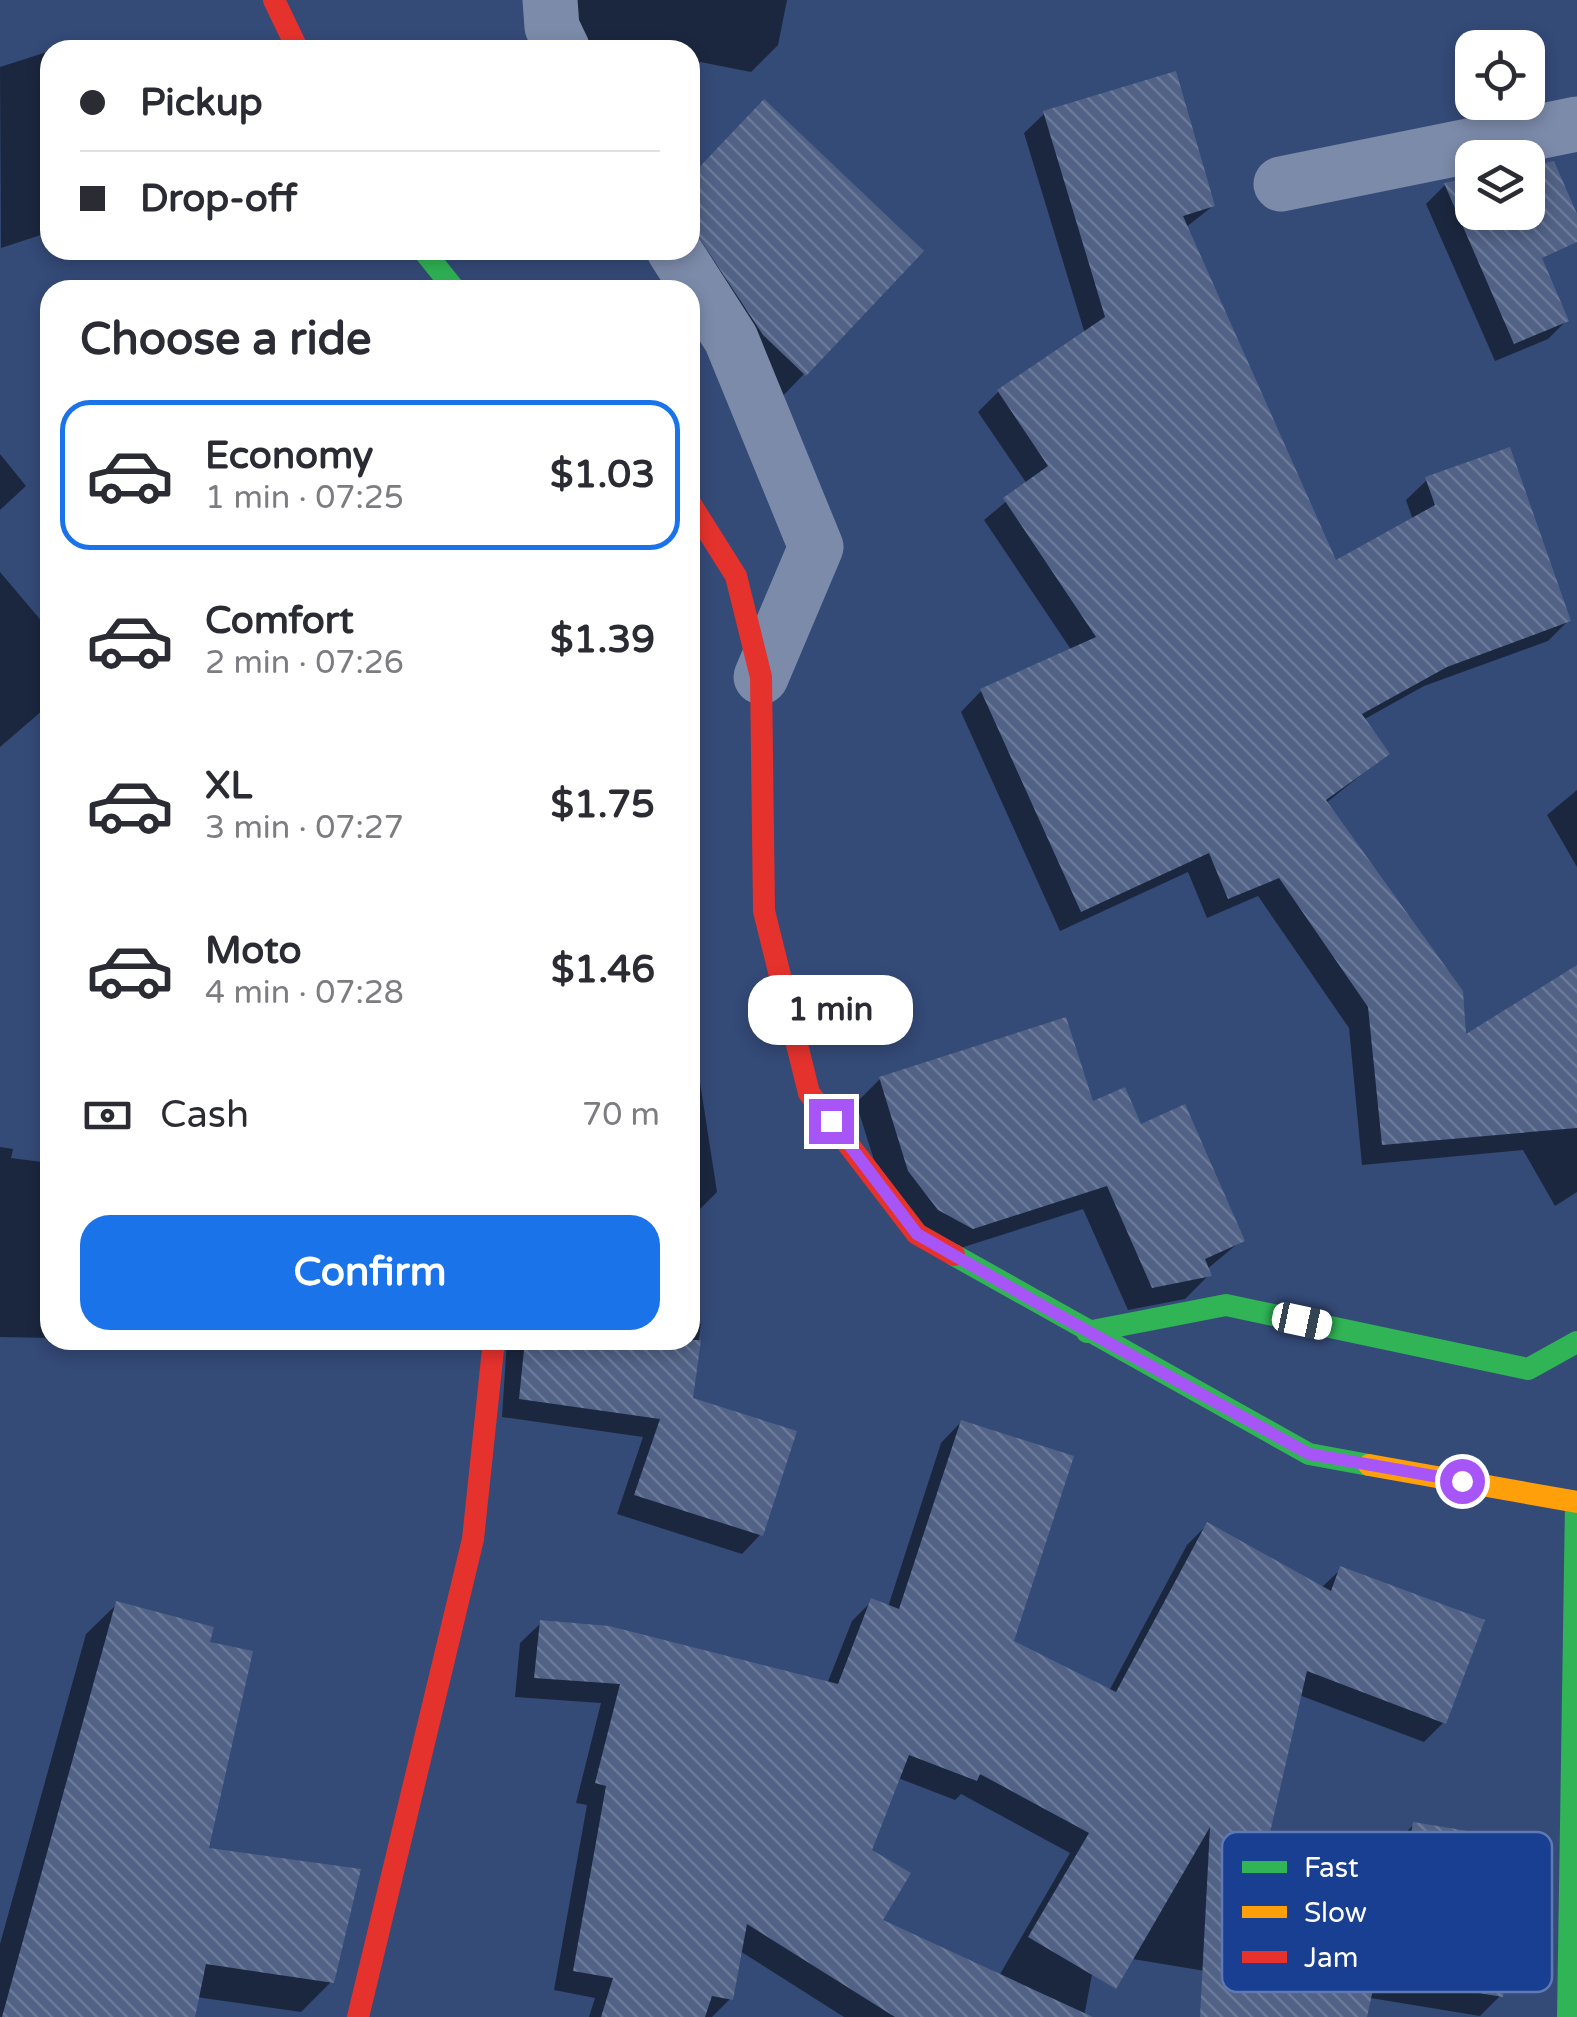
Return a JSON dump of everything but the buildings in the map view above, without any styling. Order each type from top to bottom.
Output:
[{"type":"street","points":[[274,0],[293,40]]},
{"type":"street","points":[[550,0],[552,27],[558,40]]},
{"type":"street","points":[[1280,184],[1577,124]]},
{"type":"street","points":[[431,260],[447,280]]},
{"type":"street","points":[[700,291],[731,339],[816,547],[761,677]]},
{"type":"street","points":[[700,520],[736,576],[761,677],[764,910],[810,1093],[917,1234],[1309,1454],[1577,1502],[1568,2017]]},
{"type":"street","points":[[1088,1332],[1226,1305],[1528,1368],[1577,1342]]},
{"type":"street","points":[[358,2017],[473,1539],[493,1350]]},
{"type":"traffic: fast","points":[[431,260],[447,280]]},
{"type":"traffic: fast","points":[[954,1255],[1309,1454],[1369,1465]]},
{"type":"traffic: fast","points":[[1087,1332],[1226,1305],[1528,1369],[1577,1342]]},
{"type":"traffic: fast","points":[[1568,2017],[1576,1502]]},
{"type":"traffic: slow","points":[[1369,1465],[1577,1502]]},
{"type":"traffic: jam","points":[[274,0],[293,40]]},
{"type":"traffic: jam","points":[[700,519],[736,576],[761,677],[764,911],[809,1093],[917,1234],[954,1255]]},
{"type":"traffic: jam","points":[[358,2017],[473,1539],[493,1350]]},
{"type":"route","points":[[831,1121],[917,1234],[1053,1312],[1309,1454],[1462,1481]]}]
